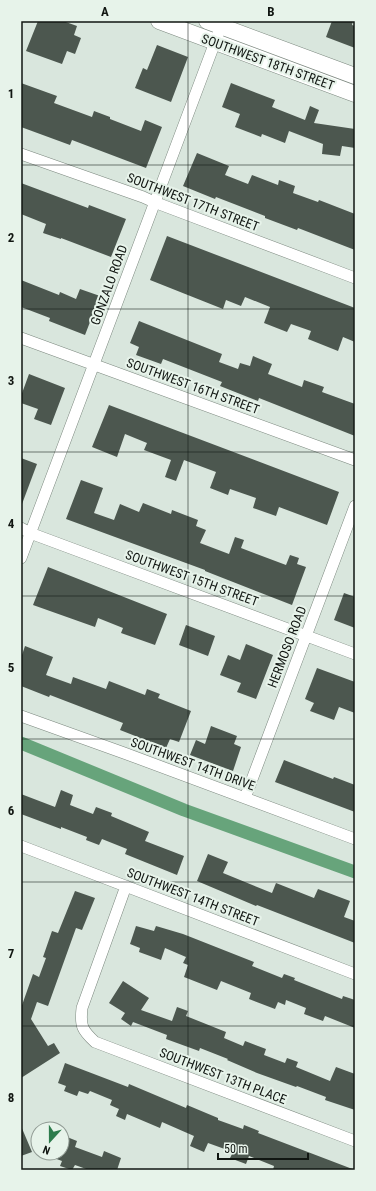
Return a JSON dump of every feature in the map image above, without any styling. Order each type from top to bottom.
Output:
[{"type":"main road","name":"SOUTHWEST 18TH STREET","points":[[159,21],[355,94]]},
{"type":"main road","name":"SOUTHWEST 18TH STREET","points":[[217,23],[355,76]]},
{"type":"street","name":"GONZALO ROAD","points":[[21,558],[26,530],[94,364],[214,42],[217,23]]},
{"type":"street","name":"SOUTHWEST 17TH STREET","points":[[21,154],[136,194],[355,278]]},
{"type":"street","name":"SOUTHWEST 16TH STREET","points":[[21,338],[355,460]]},
{"type":"street","name":"HERMOSO ROAD","points":[[245,798],[355,506]]},
{"type":"street","name":"SOUTHWEST 15TH STREET","points":[[26,530],[355,654]]},
{"type":"street","name":"SOUTHWEST 14TH DRIVE","points":[[21,716],[355,839]]},
{"type":"street","name":"SOUTHWEST 14TH STREET","points":[[21,846],[355,974]]},
{"type":"street","name":"SOUTHWEST 13TH PLACE","points":[[126,886],[82,1008],[80,1021],[85,1031],[95,1042],[355,1141]]},
{"type":"building","points":[[38,21],[63,21],[77,26],[74,35],[81,38],[75,54],[67,51],[62,64],[26,51]]},
{"type":"building","points":[[332,21],[353,21],[352,25],[355,26],[355,48],[326,37]]},
{"type":"building","points":[[157,45],[188,57],[171,102],[135,88],[143,68],[147,70]]},
{"type":"building","points":[[21,83],[57,96],[54,103],[92,117],[94,111],[141,131],[145,120],[162,127],[146,168],[72,140],[70,145],[21,127]]},
{"type":"building","points":[[231,83],[275,100],[272,107],[305,120],[310,106],[319,110],[314,123],[355,129],[355,148],[342,146],[340,156],[322,154],[323,144],[289,131],[285,143],[262,134],[261,137],[235,127],[240,114],[222,107]]},
{"type":"building","points":[[197,153],[229,166],[225,175],[248,184],[252,175],[278,185],[279,180],[295,186],[293,193],[318,202],[319,200],[355,214],[355,250],[298,228],[297,230],[216,197],[215,199],[183,186]]},
{"type":"building","points":[[21,183],[88,208],[89,205],[126,219],[111,257],[61,238],[43,233],[46,224],[21,214]]},
{"type":"building","points":[[167,236],[355,308],[355,342],[343,337],[338,351],[308,339],[311,331],[291,324],[287,332],[264,323],[270,307],[245,297],[241,306],[226,300],[223,309],[150,280]]},
{"type":"building","points":[[21,280],[59,295],[60,292],[76,299],[80,289],[100,296],[85,335],[49,321],[50,318],[21,307]]},
{"type":"building","points":[[139,321],[222,354],[219,362],[238,369],[240,363],[250,366],[253,356],[272,364],[268,374],[302,387],[304,380],[324,387],[322,392],[355,404],[355,436],[259,398],[258,401],[220,386],[222,382],[163,359],[161,364],[136,355],[139,347],[130,343]]},
{"type":"building","points":[[29,374],[65,388],[51,425],[34,419],[38,409],[21,403],[21,396]]},
{"type":"building","points":[[109,405],[339,492],[327,525],[279,507],[276,516],[253,508],[256,498],[230,489],[228,495],[210,488],[216,472],[184,460],[176,481],[165,477],[171,460],[144,450],[147,443],[125,434],[117,457],[92,447]]},
{"type":"building","points":[[21,458],[37,464],[22,504],[21,504]]},
{"type":"building","points":[[81,480],[103,488],[94,513],[114,520],[120,504],[139,512],[143,503],[171,514],[172,510],[198,520],[196,526],[206,530],[200,543],[229,554],[235,537],[244,540],[241,548],[286,565],[290,555],[299,558],[297,564],[306,567],[292,605],[205,570],[66,519]]},
{"type":"building","points":[[48,567],[167,614],[155,645],[121,633],[123,628],[98,618],[95,627],[33,605]]},
{"type":"building","points":[[344,593],[355,597],[355,628],[334,620]]},
{"type":"building","points":[[186,625],[215,636],[208,656],[179,645]]},
{"type":"building","points":[[246,644],[273,655],[256,699],[237,692],[241,683],[220,675],[228,655],[240,660]]},
{"type":"building","points":[[25,646],[53,657],[46,675],[71,684],[73,677],[106,689],[109,681],[145,695],[147,689],[160,694],[158,698],[191,711],[179,742],[170,739],[166,748],[120,730],[123,723],[50,695],[49,697],[21,686],[21,658]]},
{"type":"building","points":[[317,668],[355,682],[355,713],[339,707],[334,720],[310,711],[314,703],[305,699]]},
{"type":"building","points":[[211,726],[237,736],[234,744],[241,747],[233,771],[190,755],[196,740],[205,744]]},
{"type":"building","points":[[284,760],[333,779],[334,777],[355,785],[355,812],[275,782]]},
{"type":"building","points":[[61,790],[73,795],[70,805],[93,814],[96,807],[112,813],[111,816],[149,832],[145,841],[184,856],[177,875],[125,854],[127,849],[102,839],[99,845],[86,840],[87,837],[21,814],[21,794],[55,807]]},
{"type":"building","points":[[208,854],[228,862],[223,873],[272,893],[276,883],[314,898],[318,889],[350,901],[344,917],[355,921],[355,943],[257,905],[256,906],[197,881]]},
{"type":"building","points":[[75,891],[95,898],[82,930],[76,928],[48,1006],[37,1002],[31,1019],[48,1046],[54,1043],[60,1053],[21,1078],[21,1008],[33,974],[39,977],[46,958],[43,957],[52,931],[58,933]]},
{"type":"building","points":[[136,926],[154,931],[156,926],[183,934],[254,962],[252,966],[282,978],[284,974],[295,978],[294,980],[342,999],[343,996],[355,1000],[355,1028],[325,1016],[323,1021],[304,1014],[306,1008],[286,1000],[285,1005],[278,1002],[275,1009],[249,999],[251,993],[221,981],[217,990],[184,977],[188,965],[183,963],[186,957],[165,948],[161,960],[139,952],[140,948],[130,944]]},
{"type":"building","points":[[123,981],[149,998],[141,1010],[172,1021],[177,1007],[188,1011],[186,1016],[226,1032],[224,1038],[243,1046],[245,1041],[266,1049],[264,1055],[285,1063],[287,1058],[298,1062],[296,1067],[330,1081],[336,1067],[355,1074],[355,1110],[325,1100],[326,1097],[297,1086],[296,1087],[257,1073],[200,1048],[199,1051],[166,1039],[167,1035],[133,1022],[131,1026],[121,1019],[125,1013],[109,1003]]},
{"type":"building","points":[[65,1063],[128,1087],[129,1084],[186,1108],[187,1105],[218,1118],[218,1120],[243,1129],[244,1125],[259,1131],[258,1133],[355,1170],[273,1170],[274,1166],[249,1156],[246,1164],[230,1158],[233,1152],[208,1143],[204,1152],[190,1146],[194,1136],[162,1122],[160,1128],[127,1114],[125,1120],[116,1116],[119,1109],[110,1105],[112,1100],[90,1091],[88,1094],[79,1091],[77,1096],[64,1091],[66,1086],[58,1083]]},
{"type":"building","points":[[21,1126],[30,1147],[30,1153],[21,1156]]},
{"type":"building","points":[[70,1138],[77,1141],[75,1147],[102,1157],[104,1151],[121,1158],[117,1170],[89,1170],[75,1165],[72,1170],[60,1166],[62,1161],[70,1161]]},
{"type":"waterway","points":[[21,743],[184,810],[355,872]]}]
